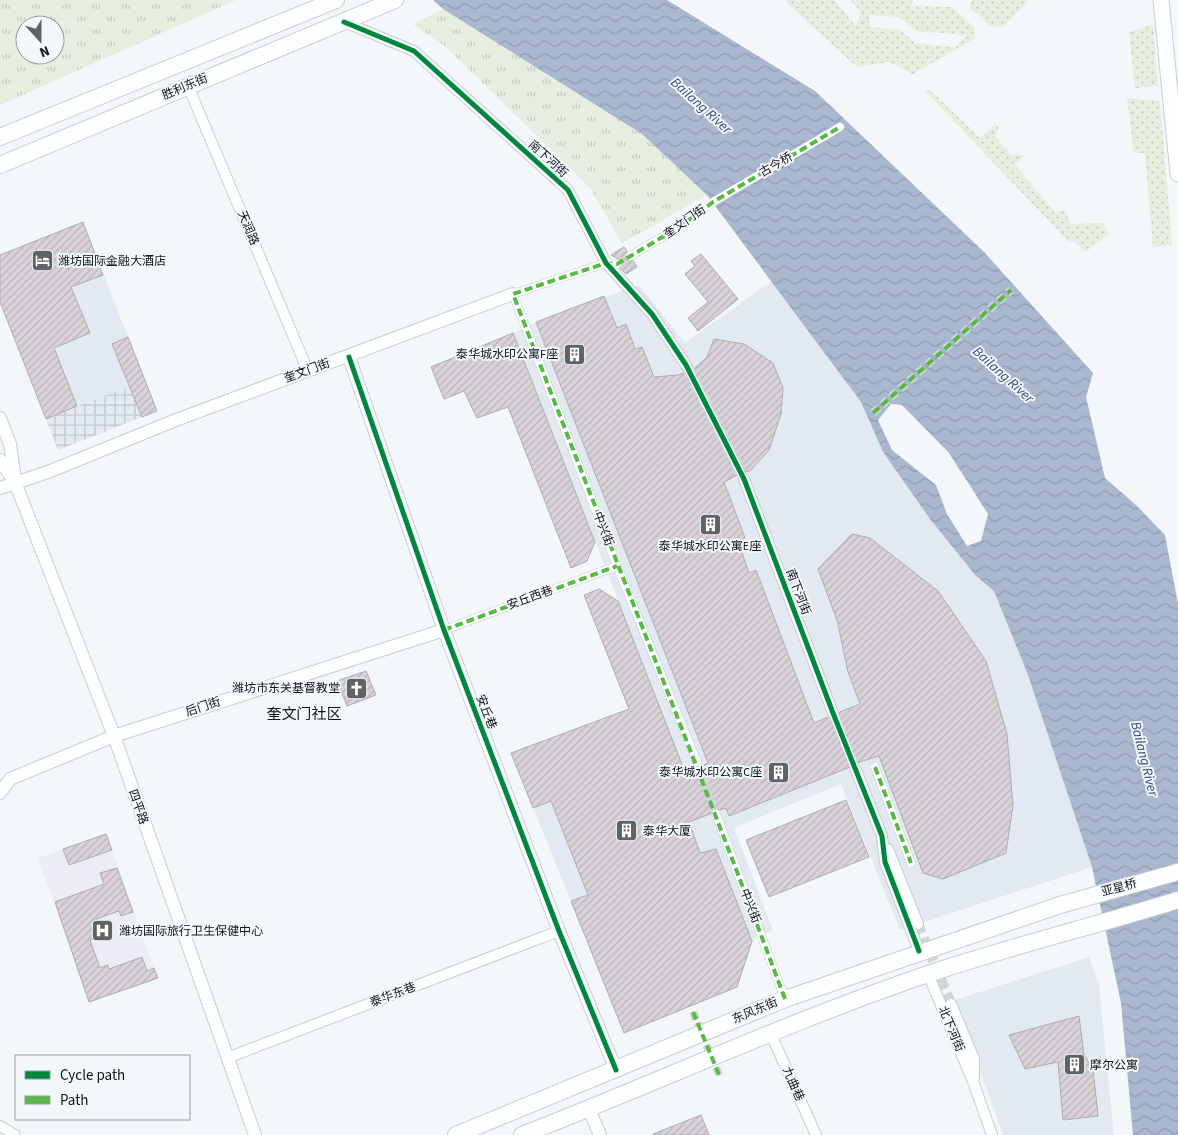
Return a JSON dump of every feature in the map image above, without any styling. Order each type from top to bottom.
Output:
[{"type":"main road","name":"胜利东街","points":[[0,137],[336,0]]},
{"type":"main road","name":"胜利东街","points":[[0,165],[395,0]]},
{"type":"main road","points":[[1162,0],[1178,174]]},
{"type":"main road","name":"亚星桥","points":[[1060,904],[1178,872]]},
{"type":"main road","name":"东风东街","points":[[522,1135],[589,1109],[770,1032],[928,974],[1070,930],[1178,900]]},
{"type":"main road","name":"东风东街","points":[[456,1135],[616,1070],[785,998],[1060,904]]},
{"type":"street","name":"南下河街","points":[[344,22],[414,51],[568,190],[606,263],[652,314],[686,365]]},
{"type":"street","name":"天润路","points":[[188,86],[308,370]]},
{"type":"street","name":"古今桥","points":[[713,202],[840,128]]},
{"type":"street","name":"奎文门街","points":[[630,256],[681,226],[713,202]]},
{"type":"street","name":"奎文门街","points":[[0,488],[48,472],[176,420],[514,294],[606,263],[617,264]]},
{"type":"street","name":"中兴街","points":[[514,294],[617,566],[697,762]]},
{"type":"street","name":"安丘巷","points":[[349,357],[444,630],[559,932],[616,1070]]},
{"type":"street","name":"四平路","points":[[0,418],[10,444],[15,482]]},
{"type":"street","name":"四平路","points":[[0,460],[15,482],[114,736],[255,1135]]},
{"type":"street","name":"南下河街","points":[[744,479],[833,713]]},
{"type":"street","name":"安丘西巷","points":[[444,630],[617,566]]},
{"type":"street","name":"后门街","points":[[0,793],[10,779],[114,736],[444,630]]},
{"type":"street","points":[[875,767],[911,863]]},
{"type":"street","points":[[856,770],[918,924]]},
{"type":"street","name":"中兴街","points":[[716,814],[785,998]]},
{"type":"street","points":[[882,836],[886,862],[919,952]]},
{"type":"street","name":"泰华东巷","points":[[227,1058],[559,932]]},
{"type":"street","name":"北下河街","points":[[928,974],[974,1084],[992,1135]]},
{"type":"street","name":"北下河街","points":[[952,1004],[974,1059],[974,1084]]},
{"type":"street","name":"九曲巷","points":[[770,1032],[816,1135]]},
{"type":"street","points":[[589,1109],[600,1135]]},
{"type":"street","points":[[0,1126],[15,1135]]},
{"type":"shaded area","points":[[83,222],[157,411],[58,450],[0,302],[0,255]]},
{"type":"shaded area","points":[[772,281],[861,402],[883,452],[930,519],[976,576],[994,591],[1028,675],[1092,867],[900,930],[841,784],[734,828],[773,930],[752,941],[737,987],[624,1033],[511,753],[657,699],[513,333],[536,322],[639,285],[685,343]]},
{"type":"shaded area","points":[[129,386],[142,417],[58,450],[46,419]]},
{"type":"shaded area","name":"潍坊国际旅行卫生保健中心","points":[[106,834],[158,978],[89,1002],[38,858]]},
{"type":"shaded area","points":[[1089,957],[1099,985],[1114,1135],[1003,1135],[955,1000]]},
{"type":"green space","points":[[0,0],[236,0],[0,105]]},
{"type":"green space","points":[[786,0],[834,0],[856,26],[861,12],[850,0],[913,0],[911,6],[952,7],[975,28],[974,39],[913,74],[889,62],[857,67],[788,4]],"holes":[[[869,15],[899,17],[916,31],[967,35],[955,47],[915,43],[900,30],[870,27]]]},
{"type":"green space","points":[[972,0],[1028,1],[1005,26],[991,27],[970,8]]},
{"type":"green space","points":[[443,9],[642,134],[707,195],[622,243],[590,188],[446,47],[413,24]]},
{"type":"green space","points":[[1153,24],[1158,86],[1135,88],[1129,32]]},
{"type":"green space","points":[[929,89],[980,138],[995,124],[999,128],[995,136],[1011,155],[1025,155],[1015,165],[1055,212],[1066,211],[1070,224],[1103,223],[1109,234],[1085,252],[1074,241],[1068,241],[925,91]]},
{"type":"green space","points":[[1127,98],[1160,101],[1172,245],[1153,247],[1145,153],[1134,153]]},
{"type":"water","name":"Bailang River","points":[[433,0],[667,0],[815,91],[984,252],[1093,373],[1086,397],[1105,478],[1136,505],[1165,535],[1178,604],[1178,1135],[1133,1135],[1121,1003],[1092,867],[1028,675],[994,591],[976,576],[930,519],[883,452],[861,402],[707,195],[642,134],[443,9]],"holes":[[[891,404],[902,405],[949,453],[988,514],[981,541],[967,546],[947,514],[936,485],[892,450],[878,420]]]},
{"type":"building","points":[[83,222],[103,275],[71,287],[90,333],[54,348],[77,406],[46,419],[0,302],[0,255]]},
{"type":"building","points":[[624,247],[627,251],[625,259],[633,261],[637,267],[626,274],[620,268],[622,261],[611,255]]},
{"type":"building","points":[[701,254],[738,299],[698,331],[688,318],[708,302],[685,274],[695,266],[691,261]]},
{"type":"building","points":[[604,296],[617,328],[626,324],[635,349],[642,347],[654,377],[678,375],[694,369],[707,357],[714,339],[744,344],[773,363],[783,388],[781,414],[769,450],[750,471],[741,473],[724,482],[745,538],[738,541],[749,573],[756,570],[814,723],[828,717],[836,719],[840,712],[860,704],[848,672],[837,620],[818,569],[852,534],[870,538],[938,591],[986,661],[1007,734],[1013,805],[1006,853],[943,879],[923,873],[879,756],[853,764],[850,767],[729,816],[726,808],[715,809],[710,814],[689,822],[700,853],[716,849],[752,941],[737,987],[624,1033],[571,901],[588,895],[551,801],[533,808],[511,753],[629,709],[584,595],[599,589],[618,601],[685,772],[708,763],[536,322]]},
{"type":"building","points":[[513,333],[595,542],[587,561],[571,568],[508,407],[477,418],[464,391],[444,399],[431,367]]},
{"type":"building","points":[[128,337],[157,411],[142,417],[112,344]]},
{"type":"building","name":"潍坊市东关基督教堂","points":[[366,671],[376,695],[347,706],[337,681]]},
{"type":"building","points":[[846,800],[869,857],[769,897],[746,840]]},
{"type":"building","points":[[106,834],[112,850],[69,865],[63,849]]},
{"type":"building","points":[[117,868],[133,912],[121,916],[119,911],[96,919],[101,936],[90,940],[100,968],[108,965],[109,969],[142,957],[147,971],[154,968],[158,978],[89,1002],[55,902],[104,884],[100,873]]},
{"type":"building","name":"摩尔公寓","points":[[1079,1016],[1084,1055],[1093,1069],[1098,1116],[1063,1120],[1058,1062],[1025,1069],[1009,1035]]},
{"type":"building","points":[[701,1115],[709,1135],[653,1135],[653,1134]]},
{"type":"tunnel","points":[[617,264],[630,256]]},
{"type":"tunnel","points":[[873,413],[1011,290]]},
{"type":"tunnel","points":[[686,365],[744,479]]},
{"type":"tunnel","points":[[833,713],[856,770]]},
{"type":"tunnel","points":[[697,762],[716,814]]},
{"type":"tunnel","points":[[918,924],[951,1004]]},
{"type":"tunnel","points":[[693,1012],[720,1077]]},
{"type":"marked path","points":[[785,999],[513,294],[606,263],[617,264],[681,226],[713,202],[840,127]]},
{"type":"marked path","points":[[873,413],[1011,290]]},
{"type":"marked path","points":[[444,630],[617,566]]},
{"type":"marked path","points":[[875,767],[911,863]]},
{"type":"marked path","points":[[693,1012],[720,1077]]},
{"type":"cycle path","points":[[344,22],[414,51],[568,190],[606,263],[652,314],[686,365],[744,479],[882,836],[885,862],[919,951]]},
{"type":"cycle path","points":[[349,357],[444,630],[559,931],[616,1070]]},
{"type":"place","name":"潍坊国际金融大酒店","points":[[42,261]]},
{"type":"place","name":"泰华城水印公寓F座","points":[[574,354]]},
{"type":"place","name":"泰华城水印公寓E座","points":[[710,525]]},
{"type":"place","name":"潍坊市东关基督教堂","points":[[356,688]]},
{"type":"place","name":"泰华城水印公寓C座","points":[[778,772]]},
{"type":"place","name":"泰华大厦","points":[[627,831]]},
{"type":"place","name":"潍坊国际旅行卫生保健中心","points":[[103,931]]},
{"type":"place","name":"摩尔公寓","points":[[1074,1065]]},
{"type":"district","name":"奎文门社区","points":[[304,714]]}]
